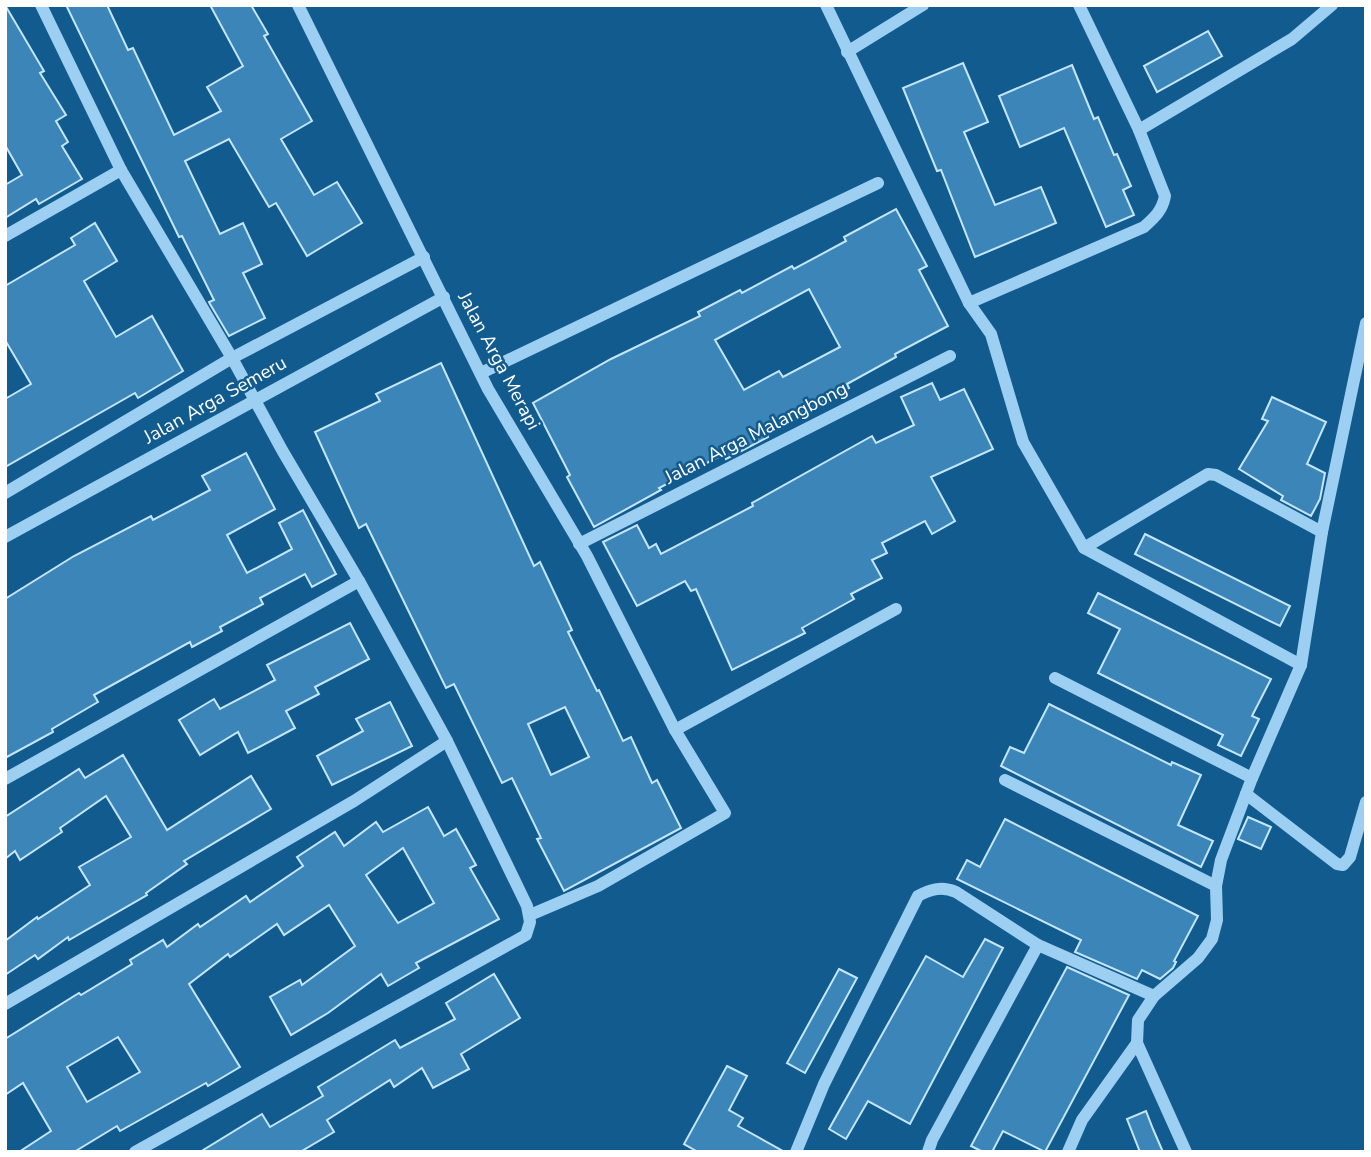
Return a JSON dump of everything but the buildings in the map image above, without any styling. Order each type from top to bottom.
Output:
[{"type":"street","points":[[41,5],[121,170],[232,358],[447,741],[530,915],[526,935],[135,1152]]},
{"type":"street","name":"Jalan Arga Merapi","points":[[298,5],[481,373],[579,544],[675,730],[725,813],[598,886],[530,915]]},
{"type":"street","points":[[826,5],[970,303],[990,334],[1023,442],[1084,548],[1301,664]]},
{"type":"street","points":[[847,52],[923,5]]},
{"type":"street","points":[[970,303],[1144,227],[1157,216],[1165,196],[1139,130],[1079,5]]},
{"type":"street","points":[[1139,130],[1292,39],[1332,5]]},
{"type":"street","points":[[5,236],[121,170]]},
{"type":"street","points":[[481,373],[878,183]]},
{"type":"street","name":"Jalan Arga Semeru","points":[[5,493],[232,358],[424,257]]},
{"type":"street","name":"Jalan Arga Semeru","points":[[5,537],[444,297]]},
{"type":"street","points":[[1186,1152],[1137,1043],[1138,1020],[1154,996],[1198,958],[1212,939],[1217,920],[1216,886],[1221,860],[1252,778],[1301,664],[1322,532],[1366,323]]},
{"type":"street","name":"Jalan Arga Malangbong","points":[[579,544],[950,356]]},
{"type":"street","points":[[1084,548],[1208,474],[1216,475],[1322,532]]},
{"type":"street","points":[[5,779],[359,581]]},
{"type":"street","points":[[675,730],[896,609]]},
{"type":"street","points":[[1055,678],[1252,778]]},
{"type":"street","points":[[5,1004],[354,801],[447,741]]},
{"type":"street","points":[[1005,780],[1216,886]]},
{"type":"street","points":[[1246,794],[1337,864],[1343,865],[1350,857],[1366,802]]},
{"type":"street","points":[[796,1152],[824,1084],[918,895],[928,890],[947,888],[1038,945],[1154,996]]},
{"type":"street","points":[[928,1152],[1038,945]]},
{"type":"street","points":[[1068,1152],[1082,1120],[1137,1043]]}]
